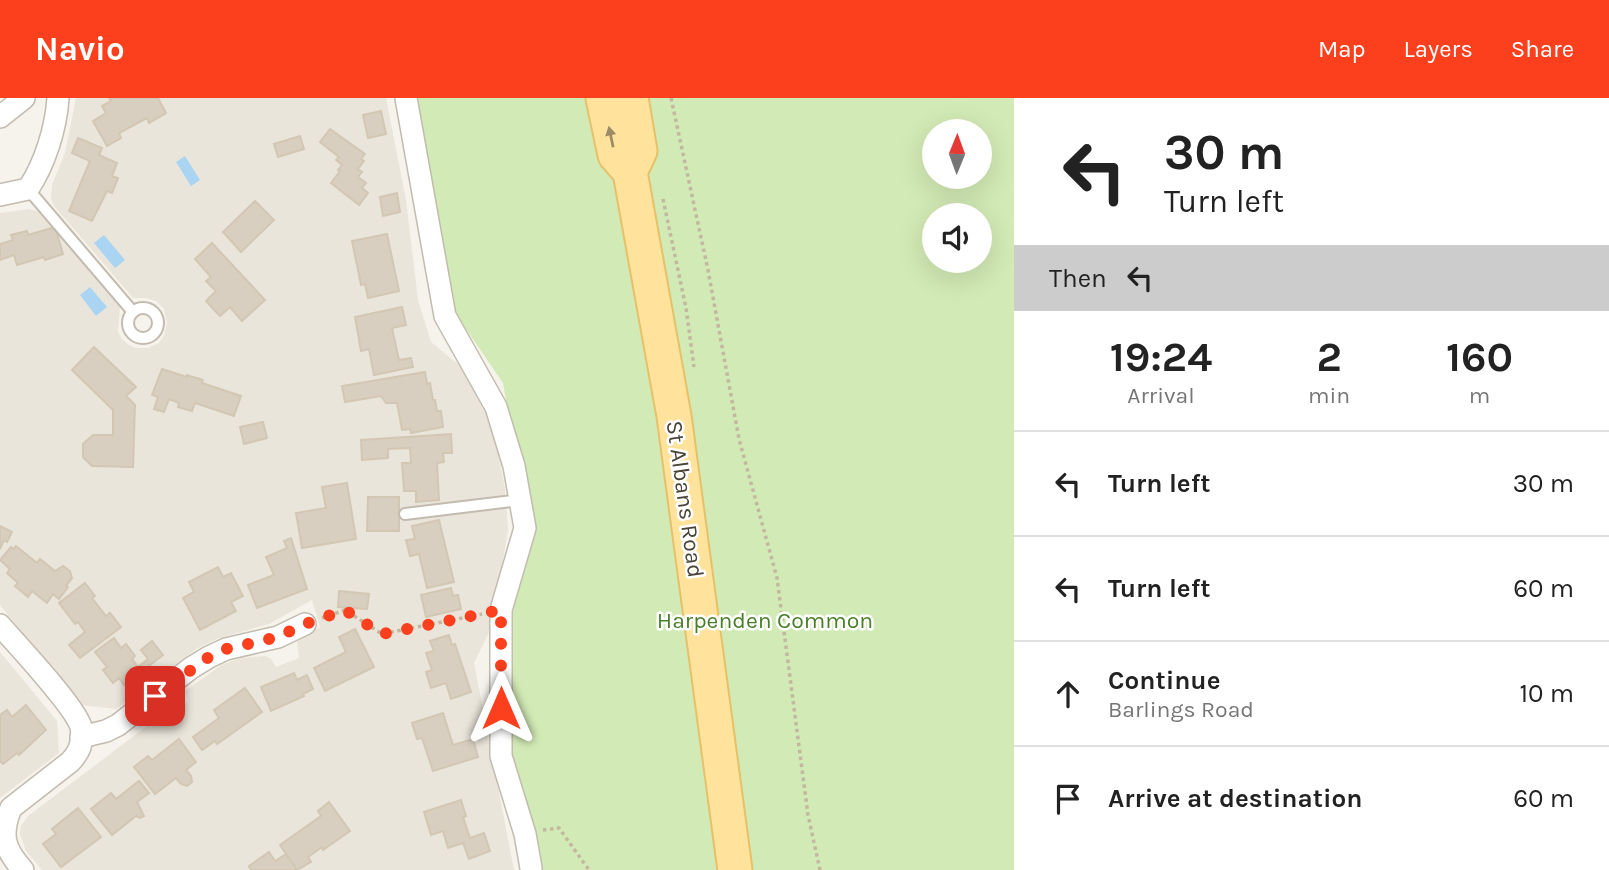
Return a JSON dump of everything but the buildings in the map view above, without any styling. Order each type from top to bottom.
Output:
[{"type":"main road","name":"St Albans Road","points":[[603,98],[615,155],[630,172],[674,416],[735,870]]},
{"type":"main road","name":"St Albans Road","points":[[630,172],[640,151],[631,98]]},
{"type":"street","points":[[0,117],[24,98]]},
{"type":"street","points":[[0,195],[28,189],[37,175],[49,140],[58,98]]},
{"type":"street","points":[[405,98],[445,316],[496,407],[514,466],[525,528],[501,610],[502,756],[531,868]]},
{"type":"street","points":[[81,737],[118,725],[191,667],[209,657],[226,649],[278,637],[305,624]]},
{"type":"street","points":[[0,625],[71,709],[81,728],[77,754],[11,808],[5,816],[0,833],[7,852],[23,870]]},
{"type":"lane","points":[[28,189],[133,312]]},
{"type":"lane","points":[[405,513],[520,500]]},
{"type":"path","points":[[671,98],[708,270],[740,439],[776,578],[808,815],[820,870]]},
{"type":"path","points":[[305,624],[345,610],[382,634],[501,610]]},
{"type":"path","points":[[524,834],[559,828],[589,870]]},
{"type":"shaded area","points":[[76,98],[386,98],[406,200],[418,300],[431,342],[459,365],[493,424],[505,489],[508,529],[493,624],[474,663],[514,870],[42,870],[26,851],[20,834],[21,826],[28,816],[163,714],[170,714],[188,701],[185,691],[223,664],[242,658],[266,656],[276,667],[299,658],[297,642],[320,627],[312,600],[269,624],[219,638],[196,649],[116,709],[81,705],[0,605],[0,213],[29,209],[40,212],[120,307],[118,332],[129,345],[148,348],[159,343],[167,323],[164,309],[156,301],[133,298],[54,206],[51,199],[52,185],[65,153]]},
{"type":"shaded area","points":[[0,652],[57,721],[59,753],[0,798]]},
{"type":"green space","name":"Harpenden Common","points":[[414,98],[1014,98],[1014,870],[542,870],[513,755],[512,619],[527,524],[503,383],[451,307]]},
{"type":"water","points":[[185,156],[200,180],[191,186],[176,162]]},
{"type":"water","points":[[104,235],[125,260],[115,268],[94,243]]},
{"type":"water","points":[[90,287],[107,307],[96,316],[80,295]]},
{"type":"route","points":[[155,696],[191,667],[226,649],[278,637],[345,610],[382,634],[501,610],[501,708]]}]
